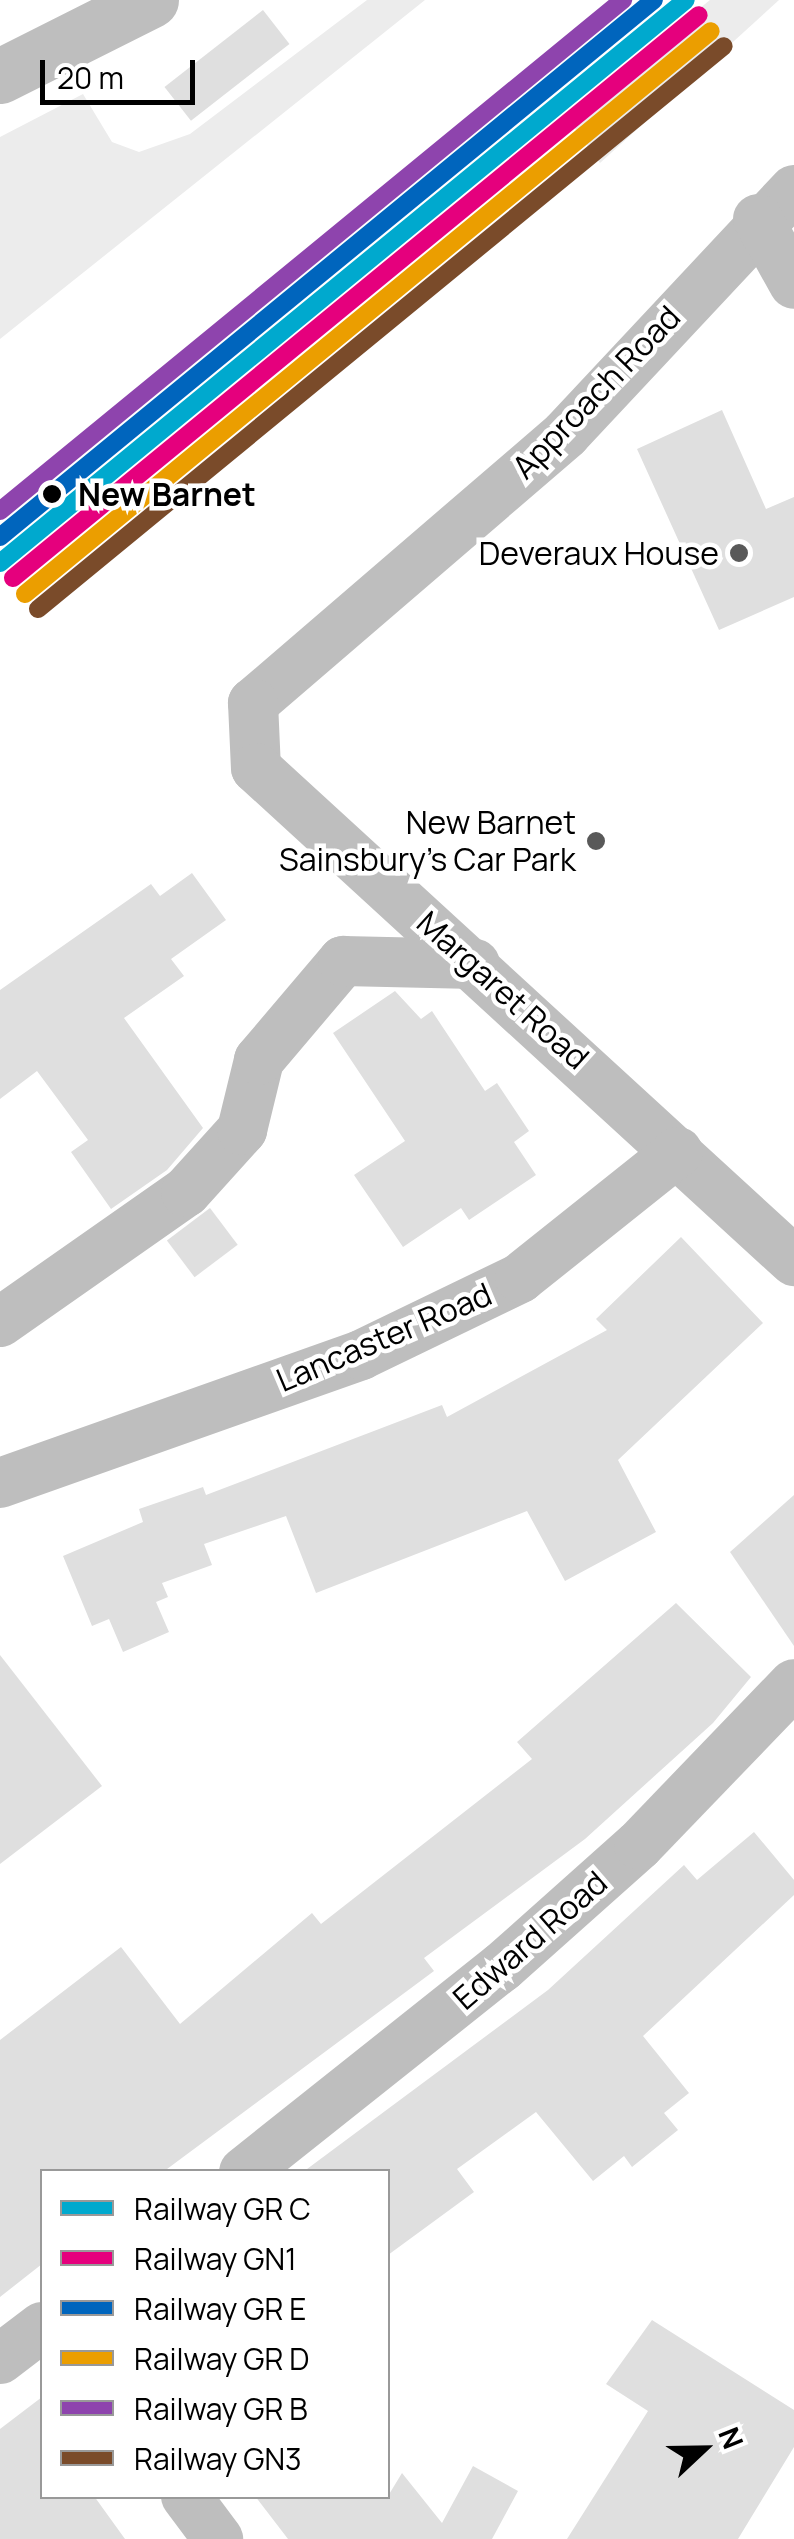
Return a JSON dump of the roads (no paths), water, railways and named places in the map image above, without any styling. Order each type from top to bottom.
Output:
[{"type":"street","points":[[0,76],[151,0]]},
{"type":"street","points":[[776,204],[794,284]]},
{"type":"street","name":"Approach Road","points":[[253,703],[566,434],[776,204]]},
{"type":"street","name":"Margaret Road","points":[[253,703],[256,768],[475,964],[794,1260]]},
{"type":"street","points":[[0,1322],[186,1192],[242,1130],[259,1060],[343,960],[475,964]]},
{"type":"street","name":"Lancaster Road","points":[[0,1482],[361,1354],[520,1278],[678,1152]]},
{"type":"street","name":"Edward Road","points":[[248,2169],[502,1967],[640,1845],[794,1684]]},
{"type":"street","points":[[0,2359],[40,2329]]},
{"type":"street","points":[[188,2499],[218,2539]]},
{"type":"rail line","name":"GN1","points":[[13,578],[699,15]]},
{"type":"rail line","name":"GN3","points":[[38,609],[724,46]]},
{"type":"place","name":"New Barnet","points":[[52,494]]},
{"type":"place","name":"Deveraux House","points":[[739,553]]},
{"type":"place","name":"New Barnet Sainsbury's Car Park","points":[[596,841]]}]
